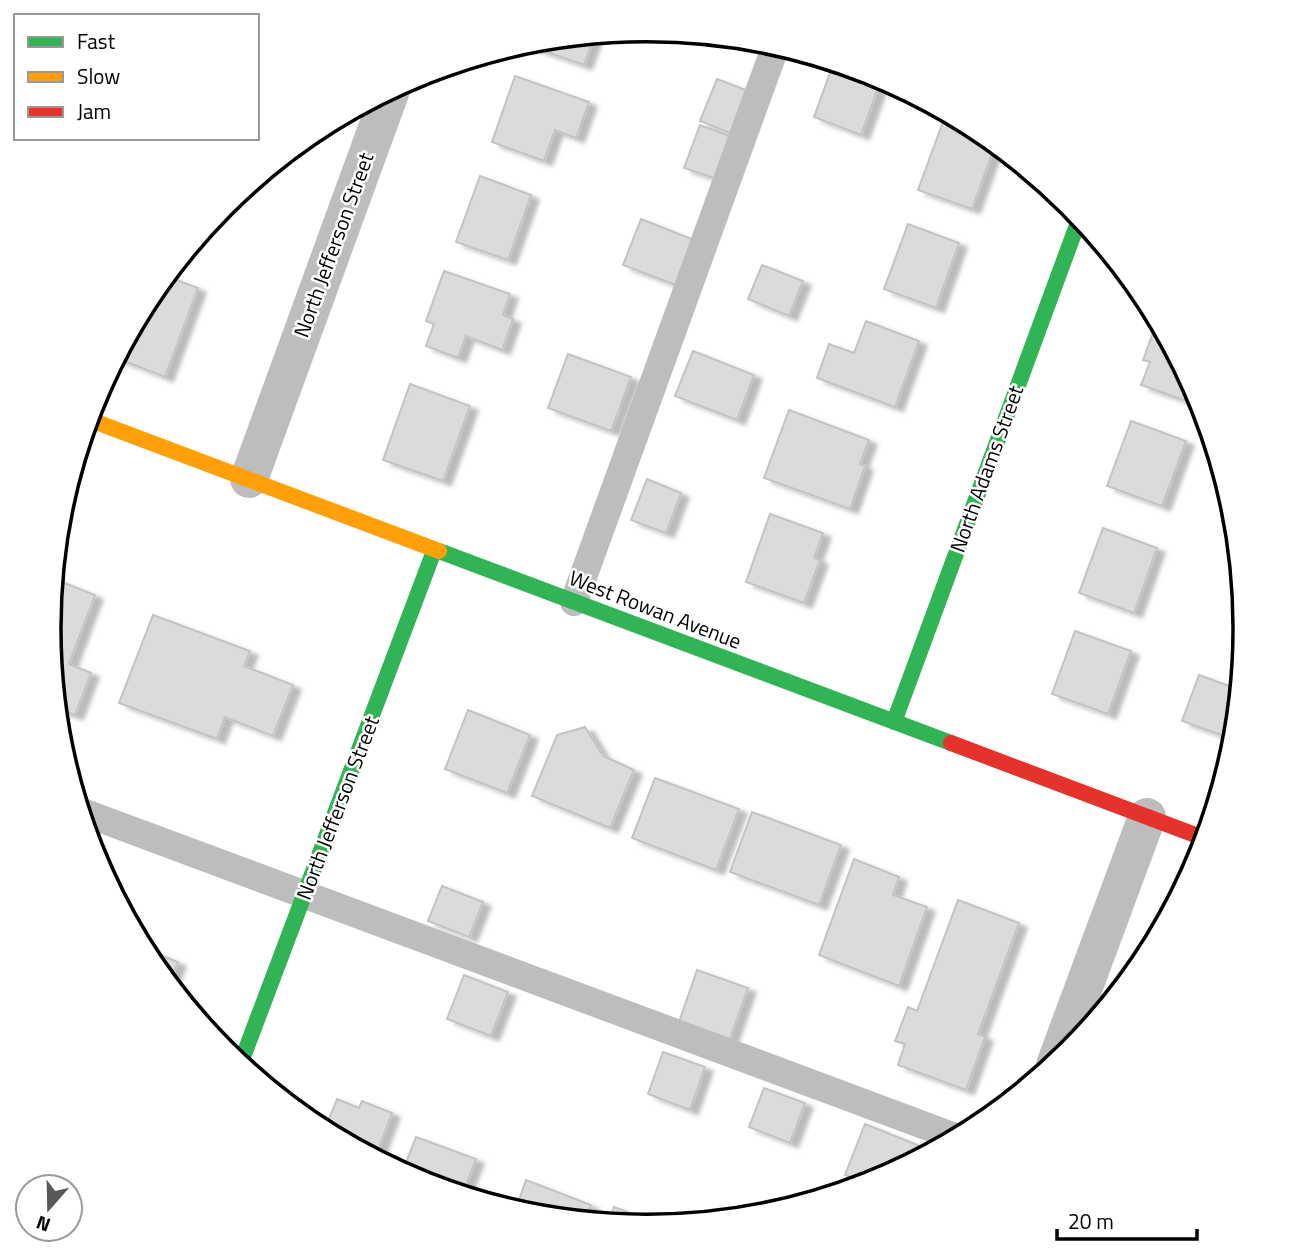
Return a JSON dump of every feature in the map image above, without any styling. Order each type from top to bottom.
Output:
[{"type":"street","name":"North Jefferson Street","points":[[249,479],[386,103]]},
{"type":"street","name":"North Adams Street","points":[[894,722],[1075,228]]},
{"type":"street","name":"West Rowan Avenue","points":[[99,423],[1196,835]]},
{"type":"street","name":"North Jefferson Street","points":[[244,1054],[435,551]]},
{"type":"street","points":[[1064,1041],[1147,817]]},
{"type":"lane","points":[[574,602],[772,55]]},
{"type":"lane","points":[[91,815],[945,1133]]},
{"type":"building","points":[[591,45],[584,65],[545,51]]},
{"type":"building","points":[[831,71],[878,89],[861,135],[814,117]]},
{"type":"building","points":[[515,76],[589,102],[576,138],[555,130],[544,161],[492,142]]},
{"type":"building","points":[[717,79],[751,92],[735,135],[700,121]]},
{"type":"building","points":[[943,122],[992,154],[972,209],[918,190]]},
{"type":"building","points":[[700,125],[735,138],[720,180],[684,168]]},
{"type":"building","points":[[480,176],[531,195],[508,260],[456,242]]},
{"type":"building","points":[[641,219],[699,242],[681,287],[623,265]]},
{"type":"building","points":[[908,224],[959,243],[936,308],[884,289]]},
{"type":"building","points":[[762,265],[803,281],[789,316],[748,299]]},
{"type":"building","points":[[444,271],[510,294],[503,315],[513,319],[502,350],[466,336],[458,358],[426,346],[434,324],[426,321]]},
{"type":"building","points":[[176,280],[198,288],[165,377],[125,362]]},
{"type":"building","points":[[866,321],[919,341],[895,407],[817,378],[829,344],[854,353]]},
{"type":"building","points":[[1153,332],[1188,402],[1141,385],[1150,362],[1143,360]]},
{"type":"building","points":[[693,351],[754,375],[737,420],[675,396]]},
{"type":"building","points":[[568,354],[631,377],[611,431],[548,408]]},
{"type":"building","points":[[410,384],[470,406],[443,481],[383,460]]},
{"type":"building","points":[[789,410],[869,440],[860,464],[865,466],[850,509],[764,478]]},
{"type":"building","points":[[1131,421],[1186,441],[1162,506],[1107,486]]},
{"type":"building","points":[[647,479],[681,493],[666,533],[631,520]]},
{"type":"building","points":[[770,514],[823,533],[814,558],[820,560],[804,603],[746,582]]},
{"type":"building","points":[[1103,528],[1157,548],[1134,613],[1079,593]]},
{"type":"building","points":[[63,582],[95,595],[69,664],[91,673],[75,715],[67,712],[62,667]]},
{"type":"building","points":[[153,615],[250,651],[244,666],[293,685],[273,736],[225,717],[217,739],[119,703]]},
{"type":"building","points":[[1075,631],[1131,651],[1108,714],[1052,694]]},
{"type":"building","points":[[1199,675],[1231,687],[1224,736],[1182,721]]},
{"type":"building","points":[[468,710],[530,735],[507,793],[445,769]]},
{"type":"building","points":[[585,727],[603,756],[634,770],[610,828],[532,796],[557,735]]},
{"type":"building","points":[[655,778],[739,809],[716,870],[632,838]]},
{"type":"building","points":[[752,812],[841,845],[819,905],[730,872]]},
{"type":"building","points":[[854,859],[899,877],[893,895],[927,907],[899,986],[819,955]]},
{"type":"building","points":[[442,886],[483,902],[469,937],[428,921]]},
{"type":"building","points":[[958,900],[1019,923],[978,1034],[985,1037],[966,1090],[898,1065],[905,1044],[895,1041],[908,1007],[917,1011]]},
{"type":"building","points":[[161,955],[178,962],[173,974]]},
{"type":"building","points":[[697,970],[748,988],[730,1039],[679,1022]]},
{"type":"building","points":[[464,975],[508,992],[491,1036],[447,1019]]},
{"type":"building","points":[[663,1052],[705,1067],[690,1110],[648,1094]]},
{"type":"building","points":[[764,1088],[805,1103],[790,1143],[749,1127]]},
{"type":"building","points":[[337,1099],[359,1108],[362,1101],[392,1113],[378,1150],[328,1120]]},
{"type":"building","points":[[865,1124],[920,1146],[907,1155],[852,1178],[845,1175]]},
{"type":"building","points":[[416,1137],[476,1159],[466,1186],[406,1163]]},
{"type":"building","points":[[526,1180],[591,1205],[588,1212],[519,1201]]},
{"type":"building","points":[[614,1207],[635,1215],[611,1214]]},
{"type":"traffic: fast","points":[[894,722],[1076,229]]},
{"type":"traffic: fast","points":[[244,1054],[434,551]]},
{"type":"traffic: fast","points":[[439,551],[951,743]]},
{"type":"traffic: slow","points":[[99,423],[439,551]]},
{"type":"traffic: jam","points":[[951,743],[1196,835]]}]
